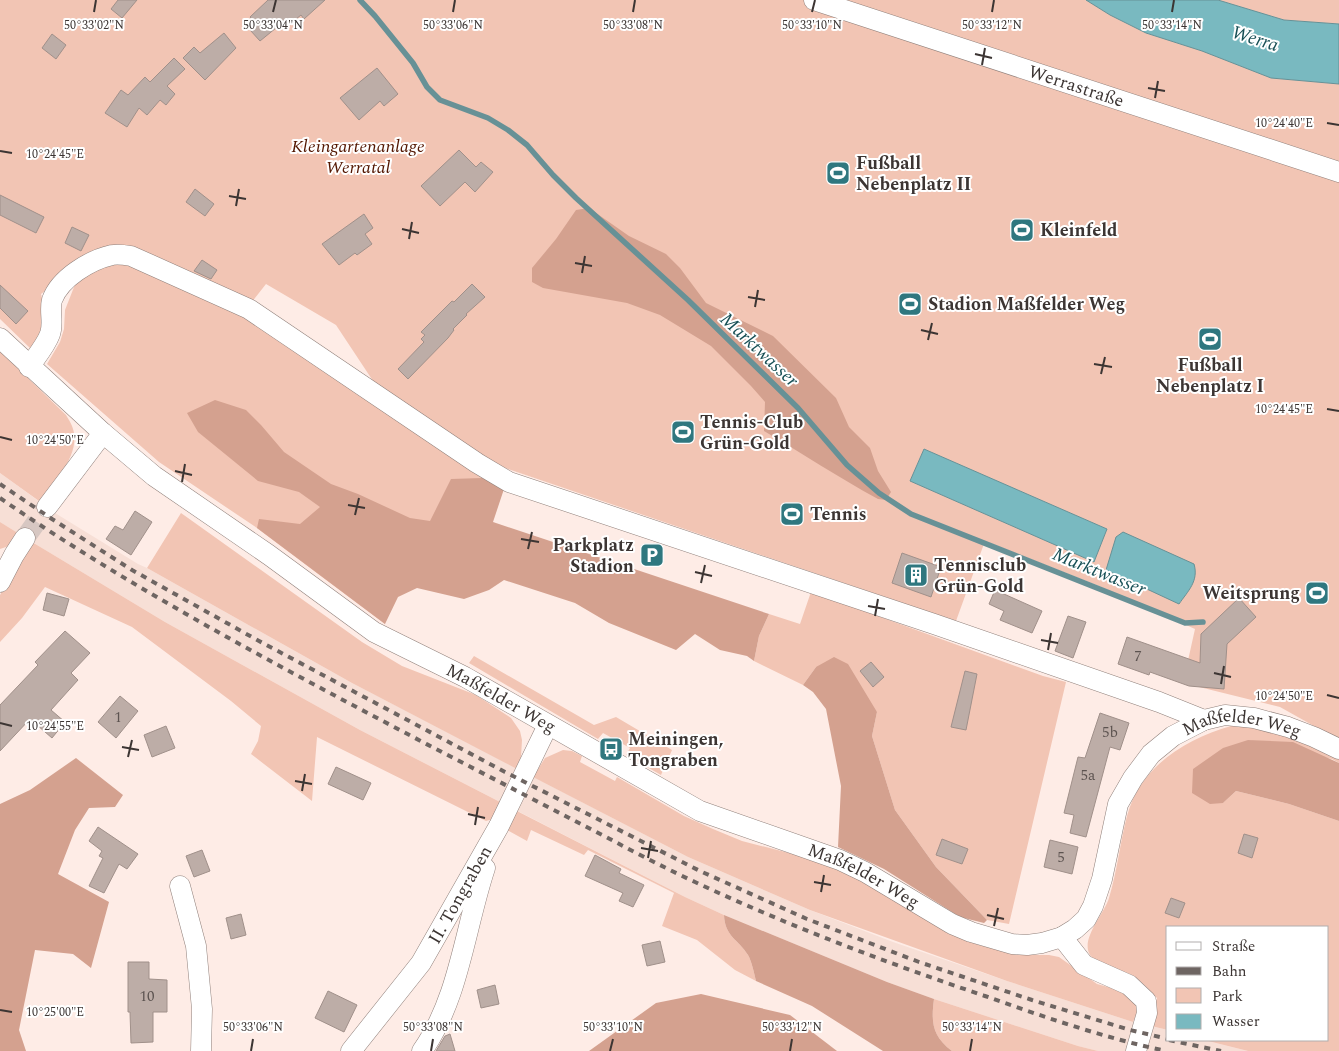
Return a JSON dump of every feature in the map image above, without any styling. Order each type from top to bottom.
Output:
[{"type":"street","name":"Werrastraße","points":[[814,0],[1339,172]]},
{"type":"street","points":[[29,367],[50,336],[52,301],[57,291],[70,277],[98,259],[114,255],[131,256],[249,309],[509,482],[934,624],[1159,702],[1204,720]]},
{"type":"street","name":"Maßfelder Weg","points":[[0,338],[29,367],[154,476],[269,555],[374,632],[465,677],[700,811],[840,860],[865,872],[952,924],[971,932],[1012,944],[1027,945],[1062,937],[1086,919],[1093,906],[1102,879],[1118,804],[1133,778],[1151,754],[1173,736],[1204,720],[1225,715],[1254,718],[1288,727],[1339,749]]},
{"type":"street","points":[[48,507],[103,433]]},
{"type":"street","points":[[0,582],[7,557],[26,538]]},
{"type":"street","name":"II. Tongraben","points":[[351,1051],[421,963],[499,826],[548,725]]},
{"type":"street","points":[[422,1051],[446,1007],[477,892],[499,826]]},
{"type":"street","points":[[180,886],[196,946],[202,1009],[200,1051]]},
{"type":"street","points":[[1062,937],[1084,965],[1129,985],[1146,1001],[1147,1013],[1136,1051]]},
{"type":"shaded area","points":[[589,208],[629,236],[666,254],[680,268],[706,303],[773,336],[836,398],[849,427],[870,448],[878,471],[891,492],[886,500],[878,499],[863,491],[764,431],[765,402],[711,346],[660,315],[627,303],[543,288],[532,282],[532,268],[556,239],[576,210]]},
{"type":"shaded area","points":[[215,400],[246,410],[284,452],[331,484],[410,518],[430,521],[451,479],[482,478],[505,486],[493,522],[769,614],[759,636],[754,661],[747,656],[720,650],[695,634],[676,650],[609,623],[575,603],[504,580],[489,590],[464,599],[417,588],[398,597],[385,624],[257,528],[259,519],[300,524],[320,507],[299,492],[258,481],[198,432],[187,413]]},
{"type":"shaded area","points":[[0,473],[55,513],[138,564],[352,683],[688,857],[810,910],[893,942],[1133,1022],[1166,1030],[1166,1041],[1208,1041],[1248,1051],[1098,1051],[1078,1046],[887,982],[724,915],[685,897],[360,730],[165,622],[0,522]]},
{"type":"shaded area","points":[[834,657],[848,664],[877,712],[872,736],[895,810],[936,867],[987,920],[984,923],[960,917],[884,869],[838,847],[841,786],[826,709],[813,692],[803,685],[816,667]]},
{"type":"shaded area","points":[[1248,740],[1293,742],[1339,763],[1339,821],[1289,804],[1236,791],[1223,803],[1210,804],[1192,793],[1193,769],[1223,748]]},
{"type":"shaded area","points":[[76,758],[123,795],[115,807],[89,808],[75,830],[58,874],[109,902],[91,968],[73,954],[35,950],[19,1030],[26,1051],[0,1051],[0,804],[30,790]]},
{"type":"shaded area","points":[[724,915],[887,982],[934,999],[934,1028],[940,1040],[952,1051],[883,1051],[812,1006],[756,981],[749,958],[729,933]]},
{"type":"shaded area","points":[[701,994],[790,1015],[837,1051],[589,1051],[656,1003]]},
{"type":"green space","name":"Stadion Maßfelder Weg","points":[[0,0],[1086,0],[1110,15],[1146,33],[1202,51],[1271,78],[1339,84],[1339,740],[1280,707],[1183,683],[1195,629],[1099,586],[985,541],[956,621],[496,465],[379,390],[336,325],[266,284],[251,303],[123,245],[79,264],[41,294],[49,325],[31,349],[0,319]],"holes":[[[924,449],[1107,529],[1094,562],[910,481]]]},
{"type":"green space","points":[[1218,0],[1339,0],[1339,24],[1284,20]]},
{"type":"green space","points":[[119,261],[236,308],[501,482],[385,577],[385,624],[257,528],[159,462],[47,364],[60,342],[64,329],[65,310],[76,282],[95,267]]},
{"type":"green space","points":[[0,351],[66,415],[73,430],[74,442],[69,460],[58,478],[39,501],[0,473]]},
{"type":"green space","points":[[181,513],[362,642],[402,666],[476,695],[511,718],[520,731],[522,740],[521,757],[517,769],[352,683],[147,568]]},
{"type":"green space","points":[[0,522],[21,535],[9,546],[0,549]]},
{"type":"green space","points":[[32,542],[165,622],[360,730],[502,803],[493,819],[486,821],[317,737],[312,801],[251,754],[258,741],[261,726],[231,701],[132,627],[45,587],[22,618],[0,642],[0,595]]},
{"type":"green space","points":[[812,589],[820,595],[1043,676],[1066,682],[1009,924],[987,920],[936,867],[895,810],[872,736],[877,712],[816,667],[803,685],[754,661],[759,636],[769,614],[800,624]]},
{"type":"green space","points":[[474,656],[594,725],[616,717],[672,750],[661,775],[626,755],[630,748],[603,733],[598,739],[469,663]]},
{"type":"green space","points":[[1231,726],[1262,728],[1290,737],[1339,758],[1339,763],[1332,759],[1248,740],[1223,803],[1236,791],[1289,804],[1339,821],[1339,1051],[1248,1051],[1208,1041],[1329,1041],[1329,926],[1166,926],[1166,1030],[1151,1026],[1157,998],[1139,980],[1132,975],[1096,961],[1089,953],[1088,940],[1109,898],[1127,816],[1133,799],[1142,783],[1153,769],[1181,747]]},
{"type":"green space","points":[[563,750],[572,751],[582,756],[580,762],[615,781],[617,777],[684,816],[713,829],[742,841],[824,862],[960,938],[979,945],[1026,955],[1059,957],[1097,984],[1115,989],[1132,997],[1138,1010],[1133,1022],[1007,981],[810,910],[688,857],[533,777],[545,758]]},
{"type":"green space","points":[[515,810],[724,915],[729,933],[749,958],[756,981],[735,970],[697,940],[662,926],[674,893],[588,850],[584,855],[531,830],[527,841],[507,830]]},
{"type":"green space","points":[[934,999],[1098,1051],[952,1051],[940,1040],[934,1028]]},
{"type":"water","name":"Werra","points":[[1086,0],[1218,0],[1284,20],[1339,24],[1339,84],[1271,78],[1202,51],[1146,33],[1110,15]]},
{"type":"water","points":[[924,449],[1107,529],[1094,562],[910,481]]},
{"type":"water","points":[[1123,532],[1194,564],[1194,581],[1179,604],[1106,570],[1116,537]]},
{"type":"building","points":[[118,0],[137,0],[122,18],[111,9]]},
{"type":"building","points":[[268,0],[325,0],[304,19],[301,15],[290,24],[287,19],[260,41],[250,30],[256,24],[250,17]]},
{"type":"building","points":[[224,33],[236,48],[205,80],[183,58],[194,47],[200,53]]},
{"type":"building","points":[[52,34],[66,45],[56,59],[42,48]]},
{"type":"building","points":[[174,58],[185,69],[167,86],[175,94],[166,105],[160,100],[147,115],[139,108],[127,127],[105,113],[121,90],[128,95],[145,77],[150,82]]},
{"type":"building","points":[[377,68],[398,94],[384,106],[380,101],[359,120],[340,98]]},
{"type":"building","points":[[459,150],[476,167],[481,162],[493,172],[475,192],[465,182],[440,206],[421,186]]},
{"type":"building","points":[[195,189],[214,204],[205,216],[186,202]]},
{"type":"building","points":[[0,195],[44,217],[36,233],[0,215]]},
{"type":"building","points":[[364,214],[373,228],[365,234],[372,244],[357,255],[355,253],[339,265],[322,244]]},
{"type":"building","points":[[72,227],[89,235],[81,251],[65,243]]},
{"type":"building","points":[[202,260],[217,270],[211,279],[194,271]]},
{"type":"building","points":[[472,284],[485,297],[466,314],[448,338],[408,379],[398,369],[424,342],[421,339],[425,335],[421,332]]},
{"type":"building","points":[[0,285],[28,311],[16,324],[0,308]]},
{"type":"building","points":[[135,511],[152,522],[131,555],[106,539],[115,526],[123,530]]},
{"type":"building","name":"Tennisclub Grün-Gold","points":[[902,553],[941,567],[931,597],[892,583]]},
{"type":"building","points":[[995,590],[1042,611],[1032,633],[1000,620],[1004,611],[989,604]]},
{"type":"building","points":[[47,593],[69,599],[64,616],[43,610]]},
{"type":"building","points":[[1239,598],[1256,617],[1227,644],[1224,689],[1189,686],[1150,672],[1149,675],[1118,664],[1127,637],[1200,663],[1201,634]]},
{"type":"building","points":[[1068,616],[1086,622],[1073,658],[1055,651]]},
{"type":"building","points":[[65,631],[90,653],[71,673],[78,680],[51,710],[65,722],[52,738],[30,719],[0,751],[0,705],[38,665],[35,662]]},
{"type":"building","points":[[871,662],[884,677],[873,687],[860,671]]},
{"type":"building","points":[[965,671],[977,674],[966,730],[951,727]]},
{"type":"building","points":[[120,696],[138,711],[116,738],[98,722]]},
{"type":"building","points":[[1100,713],[1129,723],[1120,750],[1110,747],[1086,837],[1070,833],[1074,815],[1064,813],[1078,757],[1085,758]]},
{"type":"building","points":[[166,726],[175,748],[152,757],[144,735]]},
{"type":"building","points":[[336,767],[371,783],[363,800],[328,784]]},
{"type":"building","points":[[98,827],[138,854],[127,869],[119,864],[104,893],[89,886],[103,858],[99,856],[102,851],[89,841]]},
{"type":"building","points":[[1244,834],[1258,838],[1252,858],[1238,853]]},
{"type":"building","points":[[942,839],[968,849],[962,864],[936,855]]},
{"type":"building","points":[[1050,840],[1078,847],[1072,874],[1044,867]]},
{"type":"building","points":[[202,850],[210,871],[194,877],[186,856]]},
{"type":"building","points":[[595,855],[621,869],[619,873],[644,885],[633,907],[619,901],[623,893],[585,876]]},
{"type":"building","points":[[1171,898],[1185,903],[1179,918],[1165,913]]},
{"type":"building","points":[[241,914],[246,935],[231,939],[226,918]]},
{"type":"building","points":[[660,941],[665,962],[647,966],[642,945]]},
{"type":"building","points":[[128,962],[149,962],[149,979],[167,980],[167,1012],[153,1012],[153,1042],[131,1043],[130,1012],[128,1012]]},
{"type":"building","points":[[495,985],[499,1004],[481,1008],[477,990]]},
{"type":"building","points":[[328,991],[357,1005],[344,1032],[315,1018]]},
{"type":"building","points":[[450,1034],[455,1051],[436,1051],[445,1036]]},
{"type":"waterway","name":"Marktwasser","points":[[360,0],[413,63],[427,87],[440,100],[488,118],[508,130],[527,145],[576,198],[688,300],[798,408],[847,465],[879,493],[911,514],[1185,623],[1203,622]]},
{"type":"tunnel","points":[[25,538],[47,507]]},
{"type":"railway","points":[[0,484],[132,570],[259,641],[505,772],[700,871],[807,919],[919,962],[1032,1000],[1130,1030],[1166,1039]]},
{"type":"railway","points":[[0,498],[105,566],[213,629],[434,748],[684,877],[802,929],[912,970],[1030,1012],[1120,1040],[1166,1051]]},
{"type":"railway","points":[[1174,1041],[1221,1051]]},
{"type":"place","name":"Fußball Nebenplatz II","points":[[838,173]]},
{"type":"place","name":"Kleinfeld","points":[[1022,230]]},
{"type":"place","name":"Stadion Maßfelder Weg","points":[[910,304]]},
{"type":"place","name":"Fußball Nebenplatz I","points":[[1210,339]]},
{"type":"place","name":"Tennis-Club Grün-Gold","points":[[683,432]]},
{"type":"place","name":"Tennis","points":[[792,514]]},
{"type":"place","name":"Parkplatz Stadion","points":[[652,555]]},
{"type":"place","name":"Tennisclub Grün-Gold","points":[[916,575]]},
{"type":"place","name":"Weitsprung","points":[[1317,593]]},
{"type":"place","name":"Meiningen, Tongraben","points":[[611,749]]},
{"type":"park label","name":"Kleingartenanlage Werratal","points":[[358,156]]}]
